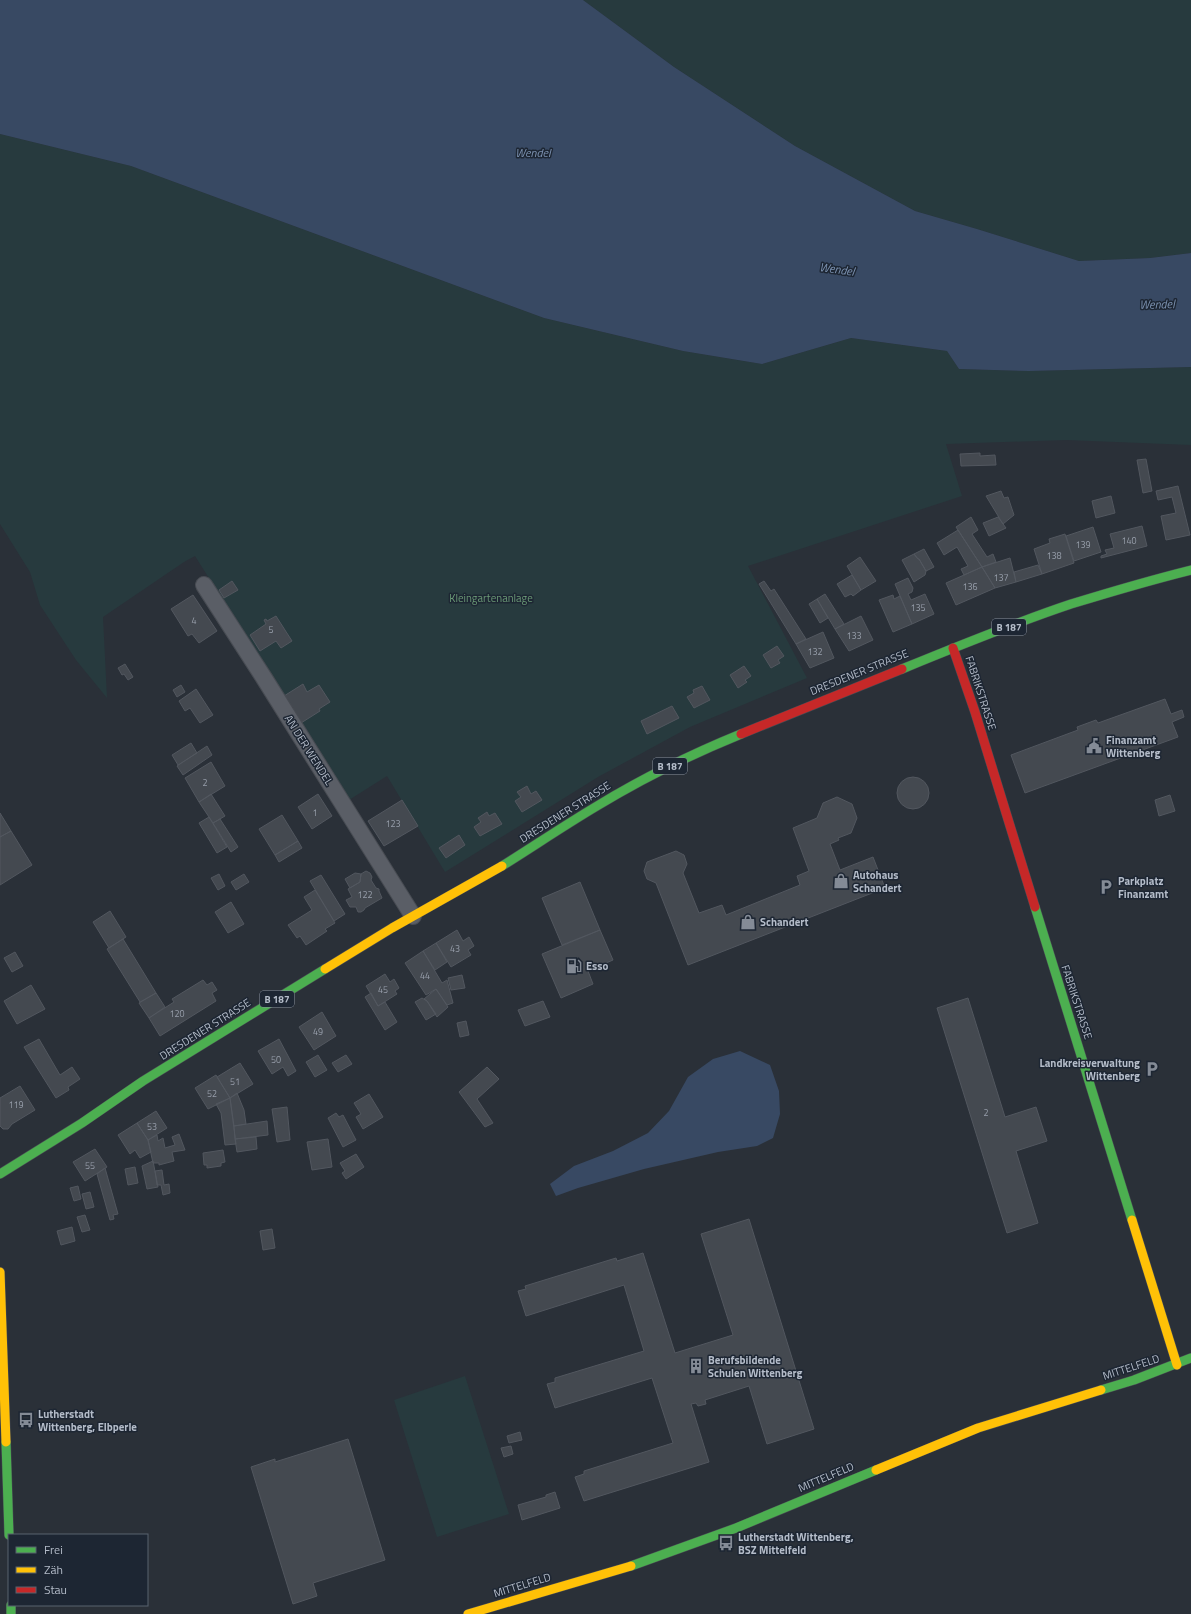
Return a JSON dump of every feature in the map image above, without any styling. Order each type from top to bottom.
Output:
[{"type":"main road","name":"DRESDENER STRASSE","points":[[0,1174],[82,1123],[142,1082],[412,916],[502,866],[604,802],[684,759],[770,722],[953,648],[1069,605],[1137,584],[1191,570]]},
{"type":"main road","name":"FABRIKSTRASSE","points":[[953,648],[975,712],[1177,1365]]},
{"type":"main road","points":[[0,1272],[9,1534]]},
{"type":"main road","name":"MITTELFELD","points":[[468,1614],[642,1563],[736,1528],[978,1428],[1134,1380],[1177,1365],[1191,1358]]},
{"type":"street","name":"AN DER WENDEL","points":[[204,585],[264,678],[412,916]]},
{"type":"green space","points":[[583,0],[1191,0],[1191,253],[1150,258],[1079,261],[915,211],[795,146],[674,67]]},
{"type":"green space","name":"Kleingartenanlage","points":[[0,134],[131,166],[544,318],[683,351],[762,364],[851,338],[947,351],[959,369],[1029,371],[1191,367],[1191,445],[1066,440],[946,444],[962,496],[748,566],[807,678],[690,727],[598,777],[445,872],[387,776],[349,800],[195,556],[103,617],[107,698],[76,660],[40,605],[30,572],[0,524]]},
{"type":"green space","points":[[465,1376],[509,1514],[437,1537],[394,1400]]},
{"type":"water","name":"Wendel","points":[[0,0],[583,0],[674,67],[795,146],[915,211],[1079,261],[1150,258],[1191,253],[1191,367],[1029,371],[959,369],[947,351],[851,338],[762,364],[683,351],[544,318],[131,166],[0,134]]},
{"type":"water","points":[[740,1051],[770,1065],[779,1091],[780,1114],[773,1138],[757,1146],[718,1152],[644,1169],[556,1196],[550,1184],[574,1166],[613,1151],[648,1133],[669,1111],[688,1077],[713,1059]]},
{"type":"building","points":[[980,453],[980,456],[995,455],[996,465],[961,466],[960,454]]},
{"type":"building","points":[[1146,459],[1152,491],[1143,493],[1137,460]]},
{"type":"building","points":[[1178,486],[1190,535],[1166,540],[1161,516],[1176,513],[1172,497],[1158,500],[1156,491]]},
{"type":"building","points":[[1001,491],[1004,498],[1008,497],[1014,515],[1003,524],[986,496]]},
{"type":"building","points":[[1111,496],[1115,513],[1096,518],[1092,501]]},
{"type":"building","points":[[971,517],[978,530],[972,534],[987,557],[993,554],[996,562],[982,567],[956,527]]},
{"type":"building","points":[[998,517],[1006,528],[989,536],[983,523]]},
{"type":"building","points":[[1142,526],[1147,546],[1101,558],[1101,556],[1107,554],[1105,550],[1114,548],[1110,534]]},
{"type":"building","points":[[1093,527],[1101,552],[1074,561],[1066,536]]},
{"type":"building","points":[[958,530],[982,567],[964,575],[961,569],[968,566],[957,547],[944,555],[937,543]]},
{"type":"building","points":[[1065,534],[1074,563],[1042,574],[1034,549],[1050,543],[1049,539]]},
{"type":"building","points":[[924,549],[934,567],[926,571],[919,559],[914,554]]},
{"type":"building","points":[[914,554],[919,559],[926,571],[925,575],[914,582],[902,560]]},
{"type":"building","points":[[860,557],[876,581],[861,590],[847,566]]},
{"type":"building","points":[[1010,558],[1016,582],[995,588],[982,567]]},
{"type":"building","points":[[1038,565],[1042,574],[1016,582],[1014,572]]},
{"type":"building","points":[[982,567],[995,588],[956,605],[946,583]]},
{"type":"building","points":[[852,575],[861,590],[853,596],[851,594],[845,597],[837,584]]},
{"type":"building","points":[[908,578],[913,588],[912,592],[908,594],[911,600],[925,594],[934,614],[912,624],[895,584]]},
{"type":"building","points":[[232,581],[238,590],[224,598],[219,590]]},
{"type":"building","points":[[764,581],[771,591],[774,589],[806,639],[796,644],[759,584]]},
{"type":"building","points":[[825,594],[844,624],[835,629],[817,599]]},
{"type":"building","points":[[193,595],[217,631],[199,643],[192,634],[188,636],[171,609]]},
{"type":"building","points":[[893,595],[894,599],[900,596],[912,624],[893,632],[879,600]]},
{"type":"building","points":[[817,599],[828,618],[820,623],[809,604]]},
{"type":"building","points":[[276,616],[292,641],[281,648],[276,641],[260,651],[250,635],[266,624],[264,620],[266,619],[267,621]]},
{"type":"building","points":[[861,616],[873,640],[849,651],[835,629]]},
{"type":"building","points":[[823,632],[834,658],[810,668],[796,644]]},
{"type":"building","points":[[777,646],[784,656],[778,660],[780,663],[771,668],[763,655]]},
{"type":"building","points":[[125,664],[133,677],[128,680],[124,674],[122,675],[118,668]]},
{"type":"building","points":[[744,666],[751,676],[745,680],[747,682],[738,688],[730,675]]},
{"type":"building","points":[[303,684],[307,692],[319,685],[330,702],[319,709],[320,711],[301,723],[284,696]]},
{"type":"building","points":[[181,685],[185,692],[177,697],[173,690]]},
{"type":"building","points":[[702,686],[710,700],[694,708],[687,697],[694,693],[693,690]]},
{"type":"building","points":[[196,689],[213,715],[200,723],[190,708],[185,711],[179,701]]},
{"type":"building","name":"Finanzamt Wittenberg","points":[[1165,699],[1171,714],[1182,710],[1184,717],[1172,722],[1178,737],[1025,793],[1011,755],[1078,730],[1077,727],[1096,720],[1098,723]]},
{"type":"building","points":[[672,706],[679,718],[647,734],[641,721]]},
{"type":"building","points":[[191,743],[197,753],[178,765],[172,755]]},
{"type":"building","points":[[207,746],[212,755],[183,775],[177,766]]},
{"type":"building","points":[[211,762],[225,786],[199,802],[185,778]]},
{"type":"building","points":[[913,777],[924,782],[929,793],[924,804],[913,809],[902,804],[897,793],[902,782]]},
{"type":"building","points":[[527,786],[531,794],[536,791],[542,800],[522,812],[515,801],[521,797],[517,792]]},
{"type":"building","points":[[211,794],[225,816],[213,823],[199,802]]},
{"type":"building","points":[[318,794],[332,816],[312,829],[298,807]]},
{"type":"building","points":[[1170,795],[1175,811],[1159,816],[1155,800]]},
{"type":"building","name":"Autohaus Schandert","points":[[837,797],[852,804],[857,818],[851,833],[838,838],[839,840],[830,844],[840,870],[873,857],[885,888],[688,965],[656,883],[647,879],[644,871],[647,862],[676,851],[684,855],[687,864],[683,873],[699,913],[722,905],[726,915],[800,885],[797,876],[809,871],[793,828],[817,818],[823,803]]},
{"type":"building","points":[[402,800],[418,826],[384,846],[368,821]]},
{"type":"building","points":[[487,812],[489,816],[495,813],[502,824],[480,836],[474,827],[481,822],[478,818]]},
{"type":"building","points":[[0,813],[11,831],[0,837]]},
{"type":"building","points":[[282,815],[298,841],[275,855],[259,829]]},
{"type":"building","points":[[209,817],[227,847],[217,853],[199,823]]},
{"type":"building","points":[[220,819],[238,847],[231,852],[213,823]]},
{"type":"building","points":[[11,831],[32,865],[0,885],[0,837]]},
{"type":"building","points":[[459,835],[465,845],[446,858],[439,848]]},
{"type":"building","points":[[298,841],[302,848],[279,862],[275,855]]},
{"type":"building","points":[[366,871],[370,873],[372,877],[371,880],[376,888],[379,889],[382,898],[361,912],[358,912],[356,907],[350,907],[346,900],[352,897],[348,889],[360,882],[361,874]]},
{"type":"building","points":[[355,873],[361,874],[360,882],[350,888],[345,879]]},
{"type":"building","points":[[219,874],[225,886],[218,890],[211,878]]},
{"type":"building","points":[[244,874],[249,882],[236,890],[231,882]]},
{"type":"building","points":[[321,875],[345,914],[334,921],[310,881]]},
{"type":"building","points":[[580,882],[600,930],[562,945],[542,898]]},
{"type":"building","points":[[315,890],[335,923],[325,929],[327,931],[306,945],[300,936],[297,938],[288,925],[312,910],[304,897]]},
{"type":"building","points":[[231,902],[244,924],[228,933],[215,912]]},
{"type":"building","points":[[110,911],[126,937],[109,948],[93,922]]},
{"type":"building","points":[[457,930],[463,941],[469,937],[474,946],[468,950],[471,955],[451,967],[436,943]]},
{"type":"building","name":"Esso","points":[[600,930],[613,960],[588,971],[593,984],[561,998],[542,954]]},
{"type":"building","points":[[123,939],[156,993],[140,1002],[107,949]]},
{"type":"building","points":[[436,943],[447,962],[435,970],[423,951]]},
{"type":"building","points":[[423,951],[442,983],[447,980],[453,1003],[447,1005],[436,989],[426,995],[405,963]]},
{"type":"building","points":[[15,952],[23,966],[12,972],[4,958]]},
{"type":"building","points":[[385,974],[390,982],[394,979],[399,988],[395,991],[397,994],[378,1006],[366,986]]},
{"type":"building","points":[[462,975],[465,988],[451,990],[448,978]]},
{"type":"building","points":[[203,980],[207,985],[212,982],[217,990],[212,993],[216,1001],[160,1036],[149,1018],[174,1002],[172,999]]},
{"type":"building","points":[[31,985],[45,1009],[17,1024],[4,1001]]},
{"type":"building","points":[[436,989],[448,1007],[437,1017],[427,1001],[424,999]]},
{"type":"building","points":[[156,993],[165,1007],[149,1018],[139,1003]]},
{"type":"building","points":[[371,993],[378,1006],[385,1002],[397,1022],[385,1030],[365,997]]},
{"type":"building","points":[[422,998],[427,1001],[436,1014],[426,1020],[415,1002]]},
{"type":"building","points":[[968,998],[1005,1117],[1036,1107],[1047,1141],[1016,1151],[1038,1223],[1007,1233],[937,1008]]},
{"type":"building","points":[[543,1001],[550,1017],[525,1026],[518,1010]]},
{"type":"building","points":[[322,1012],[336,1036],[314,1050],[299,1027]]},
{"type":"building","points":[[466,1021],[469,1035],[460,1037],[457,1023]]},
{"type":"building","points":[[39,1039],[60,1075],[72,1067],[80,1079],[68,1087],[69,1090],[56,1098],[24,1047]]},
{"type":"building","points":[[279,1039],[296,1071],[288,1076],[283,1067],[272,1074],[258,1051]]},
{"type":"building","points":[[318,1055],[327,1070],[315,1077],[306,1062]]},
{"type":"building","points":[[346,1055],[352,1064],[338,1072],[332,1063]]},
{"type":"building","points":[[240,1063],[253,1084],[230,1098],[217,1077]]},
{"type":"building","points":[[487,1067],[499,1079],[477,1099],[493,1123],[485,1127],[459,1092]]},
{"type":"building","points":[[216,1075],[230,1098],[208,1109],[195,1088]]},
{"type":"building","points":[[20,1086],[35,1110],[12,1124],[8,1129],[3,1129],[0,1126],[0,1098]]},
{"type":"building","points":[[237,1093],[244,1110],[246,1124],[234,1126],[230,1098]]},
{"type":"building","points":[[369,1094],[383,1117],[363,1129],[356,1117],[361,1114],[354,1103]]},
{"type":"building","points":[[230,1098],[236,1144],[225,1145],[221,1113],[216,1104]]},
{"type":"building","points":[[287,1107],[290,1140],[277,1142],[272,1109]]},
{"type":"building","points":[[156,1111],[167,1128],[148,1140],[137,1123]]},
{"type":"building","points":[[336,1113],[339,1117],[343,1115],[356,1140],[343,1147],[328,1118]]},
{"type":"building","points":[[267,1121],[268,1135],[235,1139],[234,1126]]},
{"type":"building","points":[[137,1123],[148,1140],[151,1152],[140,1158],[135,1150],[130,1154],[118,1135]]},
{"type":"building","points":[[179,1134],[185,1150],[172,1152],[174,1161],[159,1165],[159,1163],[153,1163],[148,1140],[157,1135],[158,1141],[163,1138],[165,1148],[175,1145],[172,1137]]},
{"type":"building","points":[[256,1137],[257,1149],[237,1152],[235,1139]]},
{"type":"building","points":[[328,1139],[332,1167],[312,1170],[307,1142]]},
{"type":"building","points":[[95,1149],[107,1167],[85,1181],[73,1162]]},
{"type":"building","points":[[223,1150],[225,1162],[221,1163],[221,1166],[207,1168],[207,1165],[204,1165],[203,1153]]},
{"type":"building","points":[[356,1154],[364,1167],[346,1179],[342,1173],[345,1171],[340,1163]]},
{"type":"building","points":[[153,1161],[158,1187],[147,1189],[142,1166]]},
{"type":"building","points":[[135,1167],[138,1183],[128,1185],[125,1169]]},
{"type":"building","points":[[105,1168],[118,1214],[113,1215],[114,1219],[110,1220],[97,1174]]},
{"type":"building","points":[[162,1170],[164,1185],[169,1184],[170,1193],[163,1195],[161,1185],[157,1185],[155,1171]]},
{"type":"building","points":[[78,1186],[81,1199],[74,1201],[70,1188]]},
{"type":"building","points":[[90,1192],[94,1207],[86,1209],[82,1194]]},
{"type":"building","points":[[85,1215],[90,1230],[82,1232],[77,1217]]},
{"type":"building","name":"Berufsbildende Schulen Wittenberg","points":[[749,1219],[814,1429],[767,1444],[749,1386],[705,1400],[706,1404],[698,1406],[696,1403],[691,1404],[709,1462],[584,1501],[575,1477],[584,1474],[584,1471],[673,1443],[652,1378],[555,1408],[547,1384],[555,1382],[555,1378],[644,1351],[624,1285],[526,1316],[518,1291],[526,1289],[525,1286],[616,1258],[617,1261],[643,1253],[675,1353],[733,1335],[701,1234]]},
{"type":"building","points":[[72,1227],[75,1241],[61,1245],[57,1231]]},
{"type":"building","points":[[272,1229],[275,1248],[263,1250],[260,1231]]},
{"type":"building","points":[[520,1432],[522,1440],[509,1443],[507,1436]]},
{"type":"building","points":[[348,1439],[385,1560],[313,1583],[317,1596],[293,1604],[251,1467],[275,1459],[275,1462]]},
{"type":"building","points":[[511,1446],[513,1454],[504,1457],[501,1448]]},
{"type":"building","points":[[555,1492],[560,1508],[522,1520],[518,1505],[546,1497],[546,1495]]},
{"type":"traffic: fast","points":[[902,669],[1050,611],[1191,570]]},
{"type":"traffic: fast","points":[[502,866],[585,813],[650,776],[686,758],[741,734]]},
{"type":"traffic: fast","points":[[1035,907],[1132,1220]]},
{"type":"traffic: fast","points":[[0,1174],[82,1123],[143,1081],[325,969]]},
{"type":"traffic: fast","points":[[1101,1390],[1134,1380],[1191,1358]]},
{"type":"traffic: fast","points":[[6,1442],[9,1534]]},
{"type":"traffic: fast","points":[[631,1566],[736,1528],[876,1470]]},
{"type":"traffic: fast","points":[[11,1606],[11,1614]]},
{"type":"traffic: slow","points":[[325,969],[392,928],[502,866]]},
{"type":"traffic: slow","points":[[1132,1220],[1177,1365]]},
{"type":"traffic: slow","points":[[0,1272],[6,1442]]},
{"type":"traffic: slow","points":[[876,1470],[978,1428],[1101,1390]]},
{"type":"traffic: slow","points":[[468,1614],[631,1566]]},
{"type":"traffic: jam","points":[[953,648],[975,712],[1035,907]]},
{"type":"traffic: jam","points":[[741,734],[902,669]]},
{"type":"place","name":"Finanzamt Wittenberg","points":[[1094,746]]},
{"type":"place","name":"Autohaus Schandert","points":[[841,881]]},
{"type":"place","name":"Parkplatz Finanzamt","points":[[1106,887]]},
{"type":"place","name":"Schandert","points":[[748,922]]},
{"type":"place","name":"Esso","points":[[574,966]]},
{"type":"place","name":"Landkreisverwaltung Wittenberg","points":[[1152,1069]]},
{"type":"place","name":"Berufsbildende Schulen Wittenberg","points":[[696,1366]]},
{"type":"place","name":"Lutherstadt Wittenberg, Elbperle","points":[[26,1420]]},
{"type":"place","name":"Lutherstadt Wittenberg, BSZ Mittelfeld","points":[[726,1543]]}]
